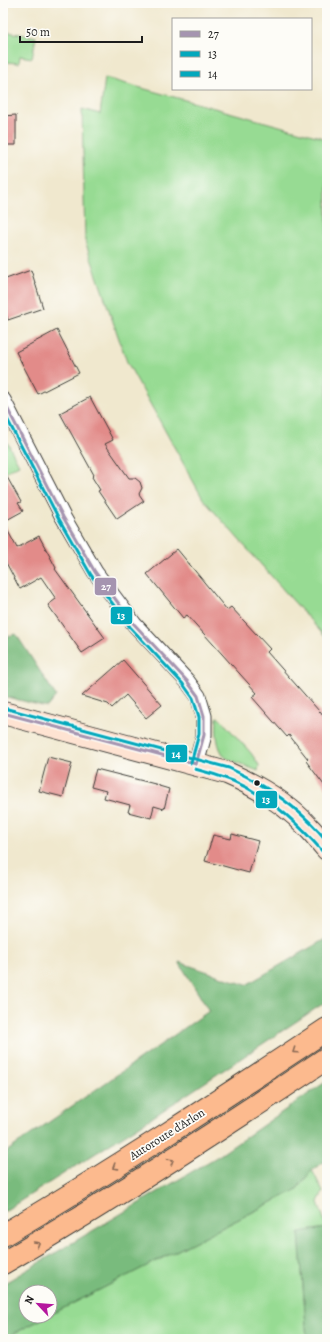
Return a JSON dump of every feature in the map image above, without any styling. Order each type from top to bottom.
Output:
[{"type":"highway","name":"Autoroute d'Arlon","points":[[3,1234],[64,1199],[207,1109],[327,1029]]},
{"type":"highway","name":"Autoroute d'Arlon","points":[[3,1263],[72,1223],[213,1134],[327,1058]]},
{"type":"main road","points":[[3,713],[227,773],[246,781],[291,811],[308,827],[327,849]]},
{"type":"street","points":[[3,400],[63,517],[95,572],[134,624],[187,680],[198,696],[204,716],[204,735],[196,764]]},
{"type":"green space","points":[[3,31],[36,37],[32,58],[20,56],[19,63],[3,62]]},
{"type":"green space","points":[[105,78],[327,139],[327,639],[203,499],[127,362],[85,241],[82,109],[100,114]]},
{"type":"green space","points":[[3,434],[19,465],[3,473]]},
{"type":"green space","points":[[16,634],[56,696],[47,707],[3,696],[3,638]]},
{"type":"green space","points":[[217,717],[251,753],[259,765],[258,771],[226,758],[218,744]]},
{"type":"green space","points":[[327,938],[327,1001],[153,1117],[3,1212],[3,1154],[209,1011],[179,962],[246,985]]},
{"type":"green space","points":[[327,1081],[327,1160],[312,1170],[296,1190],[58,1311],[58,1284],[18,1284],[18,1324],[32,1324],[3,1339],[3,1284],[220,1155]]},
{"type":"green space","points":[[312,1170],[323,1192],[318,1202],[327,1228],[299,1232],[307,1339],[3,1339],[32,1324],[58,1324],[58,1311],[296,1190]]},
{"type":"green space","points":[[327,1228],[327,1301],[323,1310],[327,1313],[327,1339],[307,1339],[299,1232]]},
{"type":"building","points":[[16,115],[16,145],[3,145],[3,116]]},
{"type":"building","points":[[31,270],[43,308],[8,320],[3,305],[3,280]]},
{"type":"building","points":[[57,330],[79,373],[38,394],[16,352]]},
{"type":"building","points":[[90,397],[113,440],[105,444],[129,478],[135,478],[140,482],[142,488],[139,494],[144,501],[117,519],[98,491],[100,490],[92,477],[94,475],[60,413]]},
{"type":"building","points":[[3,470],[21,502],[18,503],[23,511],[3,522]]},
{"type":"building","points":[[3,522],[17,548],[39,536],[56,568],[55,569],[105,638],[82,653],[48,605],[56,599],[41,577],[20,589],[3,557]]},
{"type":"building","points":[[177,549],[227,610],[231,607],[270,649],[267,652],[327,720],[327,789],[306,761],[308,759],[289,735],[287,737],[252,697],[257,693],[187,615],[183,618],[147,574]]},
{"type":"building","points":[[123,660],[162,705],[146,718],[126,695],[112,708],[108,704],[82,696]]},
{"type":"building","points":[[48,757],[72,763],[63,797],[39,791]]},
{"type":"building","points":[[96,769],[159,785],[169,789],[164,809],[154,806],[151,818],[128,812],[130,805],[104,798],[106,791],[91,787]]},
{"type":"building","points":[[232,834],[258,841],[249,873],[205,861],[213,835],[231,839]]},
{"type":"transit line","name":"27","points":[[3,400],[63,517],[95,572],[134,624],[187,681],[198,696],[204,716],[204,735],[196,764]]},
{"type":"transit line","name":"13","points":[[3,411],[59,519],[91,575],[130,627],[183,684],[193,698],[199,717],[199,734],[191,763]]},
{"type":"transit line","name":"14","points":[[4,708],[229,768],[270,790],[306,818],[327,841]]},
{"type":"transit line","name":"27","points":[[3,713],[196,764]]},
{"type":"transit line","name":"13","points":[[195,769],[233,781],[259,794],[282,811],[323,852]]}]
